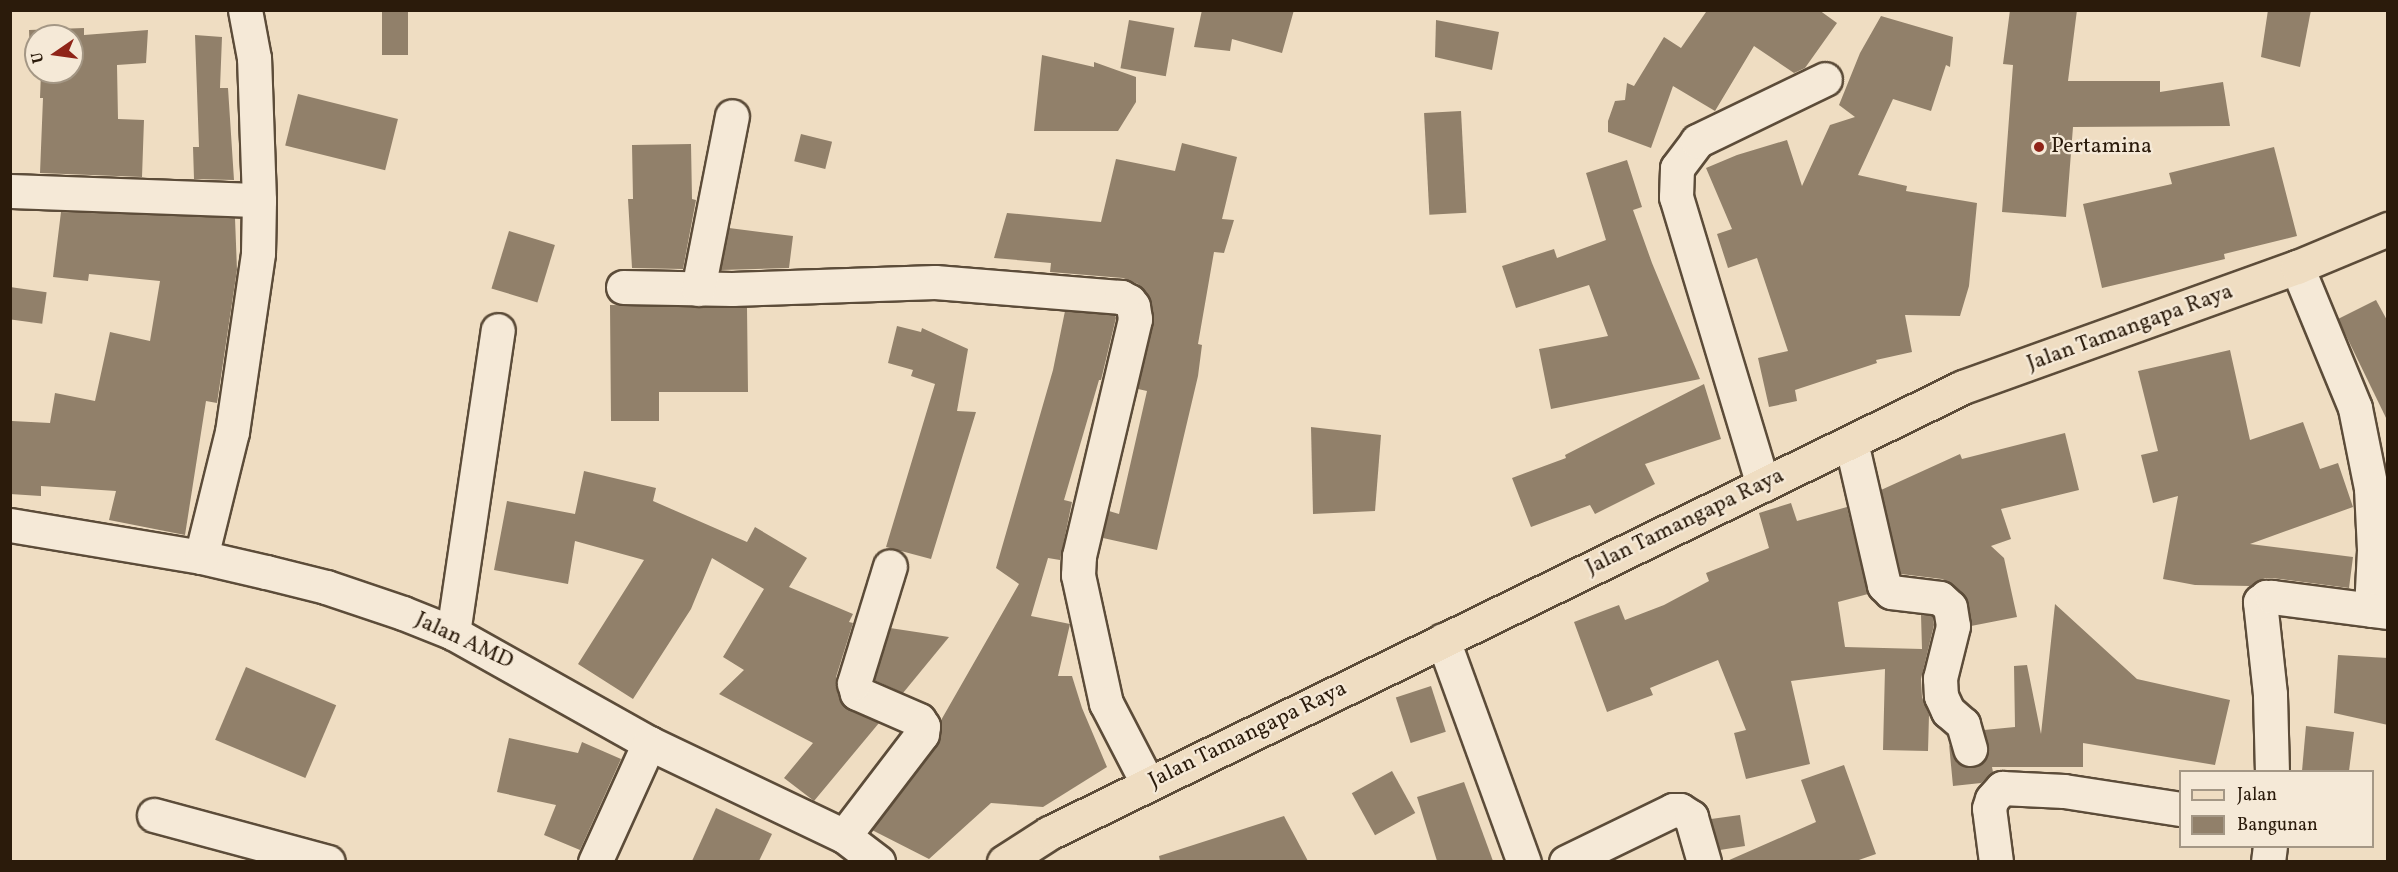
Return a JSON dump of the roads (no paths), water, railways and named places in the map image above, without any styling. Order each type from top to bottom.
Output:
[{"type":"main road","name":"Jalan Tamangapa Raya","points":[[1004,861],[1049,833],[1148,784],[1963,387],[2297,267],[2388,229]]},
{"type":"street","points":[[201,557],[232,432],[258,253],[259,200],[254,58],[245,10]]},
{"type":"street","points":[[1763,485],[1676,196],[1677,168],[1697,141],[1825,79]]},
{"type":"street","points":[[698,288],[732,116]]},
{"type":"street","points":[[10,191],[259,200]]},
{"type":"street","points":[[2272,770],[2270,694],[2260,602],[2266,597],[2272,597],[2379,611],[2374,550],[2379,489],[2355,408],[2297,267]]},
{"type":"street","points":[[623,287],[698,288],[935,282],[1121,297],[1130,301],[1135,312],[1135,319],[1078,555],[1078,575],[1106,703],[1148,784]]},
{"type":"street","points":[[453,633],[498,330]]},
{"type":"street","points":[[1851,442],[1884,585],[1891,592],[1940,598],[1950,607],[1953,626],[1940,678],[1941,696],[1948,711],[1963,724],[1970,749]]},
{"type":"street","name":"Jalan AMD","points":[[10,525],[201,557],[326,587],[453,633],[649,743],[844,836],[878,861]]},
{"type":"street","points":[[844,836],[922,734],[923,726],[919,720],[857,693],[854,682],[890,566]]},
{"type":"street","points":[[1443,640],[1524,861]]},
{"type":"street","points":[[595,861],[649,743]]},
{"type":"street","points":[[1996,861],[1989,808],[1992,800],[2002,788],[2064,791],[2179,809]]},
{"type":"street","points":[[1566,861],[1673,810],[1688,812],[1704,861]]},
{"type":"street","points":[[153,815],[328,861]]},
{"type":"place","name":"Pertamina","points":[[2039,147]]}]
